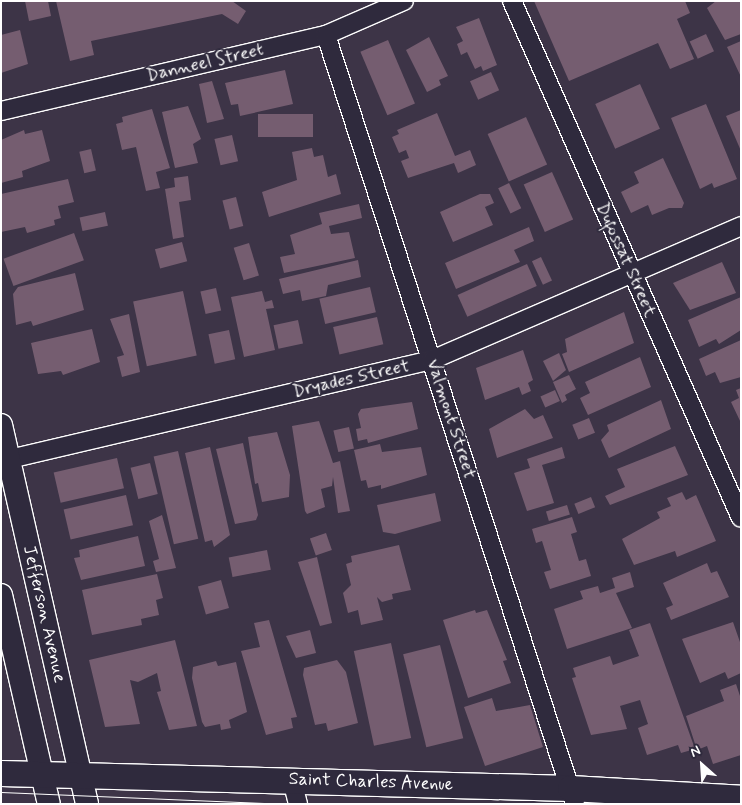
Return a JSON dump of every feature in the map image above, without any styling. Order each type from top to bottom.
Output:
[{"type":"main road","name":"Saint Charles Avenue","points":[[1,773],[292,780],[572,796],[741,798]]},
{"type":"street","name":"Danneel Street","points":[[1,111],[326,35],[404,1]]},
{"type":"street","name":"Dufossat Street","points":[[512,1],[741,518]]},
{"type":"street","name":"Valmont Street","points":[[326,35],[572,796]]},
{"type":"street","name":"Dryades Street","points":[[5,460],[432,360],[741,226]]},
{"type":"street","name":"Jefferson Avenue","points":[[1,425],[5,460],[87,804]]},
{"type":"street","points":[[1,595],[49,804]]},
{"type":"street","points":[[292,780],[298,804]]},
{"type":"building","points":[[25,1],[48,1],[51,16],[29,21]]},
{"type":"building","points":[[56,1],[232,1],[246,11],[238,24],[222,14],[91,41],[94,55],[70,61]]},
{"type":"building","points":[[534,1],[685,1],[690,13],[677,19],[694,59],[670,69],[658,43],[569,81]]},
{"type":"building","points":[[716,1],[741,1],[741,34],[725,40],[707,8]]},
{"type":"building","points":[[479,18],[497,65],[483,71],[481,66],[475,69],[467,52],[461,55],[457,44],[463,41],[456,27]]},
{"type":"building","points":[[20,30],[28,64],[1,73],[1,35]]},
{"type":"building","points":[[706,34],[714,51],[698,59],[690,42]]},
{"type":"building","points":[[429,37],[448,76],[439,80],[441,85],[427,92],[406,50]]},
{"type":"building","points":[[388,40],[415,104],[387,115],[360,52]]},
{"type":"building","points":[[741,41],[741,77],[727,47]]},
{"type":"building","points":[[285,70],[293,104],[240,116],[238,104],[231,105],[225,83]]},
{"type":"building","points":[[491,72],[499,90],[478,100],[470,81]]},
{"type":"building","points":[[212,81],[224,119],[207,123],[199,84]]},
{"type":"building","points":[[640,84],[660,129],[615,149],[595,104]]},
{"type":"building","points":[[706,104],[737,179],[714,188],[712,183],[700,189],[671,118]]},
{"type":"building","points":[[188,106],[201,139],[193,144],[198,163],[175,168],[162,112]]},
{"type":"building","points":[[152,109],[170,168],[156,172],[160,188],[146,191],[136,147],[122,150],[116,124],[123,122],[122,117]]},
{"type":"building","points":[[741,110],[741,151],[726,116]]},
{"type":"building","points":[[437,113],[455,156],[470,150],[476,165],[458,173],[454,163],[408,178],[401,161],[409,158],[406,150],[399,153],[392,137],[399,134],[397,130]]},
{"type":"building","points":[[258,114],[313,114],[313,137],[258,137]]},
{"type":"building","points":[[526,117],[547,165],[509,182],[488,134]]},
{"type":"building","points":[[24,130],[25,134],[42,130],[50,161],[22,171],[23,177],[1,183],[1,140]]},
{"type":"building","points":[[232,135],[238,161],[221,165],[214,139]]},
{"type":"building","points":[[312,148],[314,157],[323,155],[328,177],[336,174],[341,194],[269,217],[262,192],[297,180],[292,152]]},
{"type":"building","points":[[91,149],[96,170],[84,173],[79,152]]},
{"type":"building","points":[[663,158],[684,203],[682,208],[669,208],[652,215],[648,205],[631,213],[621,192],[639,183],[634,172]]},
{"type":"building","points":[[552,172],[573,220],[545,232],[524,185]]},
{"type":"building","points":[[188,176],[191,200],[179,202],[184,237],[173,239],[165,189],[175,187],[174,178]]},
{"type":"building","points":[[68,179],[74,202],[58,206],[61,218],[54,220],[55,225],[27,233],[25,227],[1,232],[1,194]]},
{"type":"building","points":[[509,183],[521,208],[510,213],[498,188]]},
{"type":"building","points":[[480,194],[490,194],[494,203],[485,207],[493,225],[453,242],[440,212]]},
{"type":"building","points":[[236,197],[243,226],[230,229],[222,200]]},
{"type":"building","points":[[359,204],[362,218],[329,226],[331,234],[349,232],[355,258],[284,273],[280,257],[295,254],[290,235],[322,224],[319,213]]},
{"type":"building","points":[[105,212],[108,226],[82,231],[80,217]]},
{"type":"building","points":[[529,227],[534,241],[514,250],[520,262],[456,289],[445,263]]},
{"type":"building","points":[[74,233],[84,260],[13,286],[4,259]]},
{"type":"building","points":[[182,242],[187,261],[160,269],[155,249]]},
{"type":"building","points":[[249,243],[259,276],[244,280],[234,248]]},
{"type":"building","points":[[541,257],[552,281],[543,285],[532,261]]},
{"type":"building","points":[[358,260],[361,277],[328,285],[326,296],[302,301],[300,290],[283,294],[279,279]]},
{"type":"building","points":[[722,262],[736,293],[690,310],[673,283]]},
{"type":"building","points":[[527,264],[537,286],[467,317],[458,295]]},
{"type":"building","points":[[75,273],[84,310],[33,326],[31,321],[16,325],[13,294],[18,287]]},
{"type":"building","points":[[370,287],[376,312],[325,324],[319,299]]},
{"type":"building","points":[[216,288],[221,310],[206,314],[200,292]]},
{"type":"building","points":[[183,291],[197,356],[147,366],[133,302]]},
{"type":"building","points":[[262,291],[265,302],[272,300],[274,308],[266,309],[275,350],[244,357],[231,297]]},
{"type":"building","points":[[741,297],[741,330],[719,344],[716,339],[699,347],[688,320]]},
{"type":"building","points":[[624,312],[634,343],[569,372],[562,354],[567,352],[565,339]]},
{"type":"building","points":[[129,314],[140,372],[122,377],[117,357],[124,355],[110,319]]},
{"type":"building","points":[[377,317],[383,344],[339,354],[333,327]]},
{"type":"building","points":[[298,320],[303,343],[279,349],[274,325]]},
{"type":"building","points":[[92,329],[100,362],[63,375],[61,371],[38,374],[31,343]]},
{"type":"building","points":[[229,330],[235,359],[215,364],[208,334]]},
{"type":"building","points":[[741,340],[741,377],[720,383],[715,372],[706,376],[699,359]]},
{"type":"building","points":[[523,350],[533,380],[528,383],[531,391],[522,395],[519,387],[485,400],[476,368]]},
{"type":"building","points":[[559,353],[566,370],[553,381],[543,361]]},
{"type":"building","points":[[640,357],[651,387],[588,415],[580,398],[590,393],[585,382]]},
{"type":"building","points":[[569,375],[576,389],[565,395],[567,400],[562,403],[553,382]]},
{"type":"building","points":[[741,388],[741,423],[731,402],[739,398],[736,390]]},
{"type":"building","points":[[555,390],[560,401],[545,407],[540,397]]},
{"type":"building","points":[[661,400],[671,429],[609,458],[601,440],[609,431],[607,425]]},
{"type":"building","points":[[412,402],[418,429],[368,443],[367,439],[358,441],[356,429],[361,428],[358,414],[361,409]]},
{"type":"building","points":[[525,409],[534,419],[543,415],[553,438],[497,458],[489,429]]},
{"type":"building","points":[[589,418],[595,433],[578,440],[572,425]]},
{"type":"building","points":[[319,421],[333,463],[340,461],[350,511],[338,513],[333,477],[332,486],[321,489],[325,507],[307,514],[305,511],[292,426]]},
{"type":"building","points":[[349,427],[354,448],[338,452],[333,431]]},
{"type":"building","points":[[277,432],[290,475],[289,497],[262,502],[258,483],[255,484],[248,437]]},
{"type":"building","points":[[243,443],[258,515],[256,520],[235,524],[216,449]]},
{"type":"building","points":[[380,444],[382,452],[421,447],[427,475],[381,489],[381,485],[368,488],[366,480],[361,481],[354,450]]},
{"type":"building","points":[[675,446],[688,475],[610,505],[605,496],[625,487],[617,469]]},
{"type":"building","points":[[210,447],[230,535],[214,547],[212,540],[205,542],[185,453]]},
{"type":"building","points":[[562,447],[565,458],[542,465],[554,503],[527,511],[514,473],[530,468],[527,459]]},
{"type":"building","points":[[178,451],[198,539],[174,544],[154,457]]},
{"type":"building","points":[[117,458],[124,488],[61,503],[54,473]]},
{"type":"building","points":[[150,463],[158,494],[138,499],[131,468]]},
{"type":"building","points":[[682,492],[686,500],[696,495],[716,541],[677,557],[675,551],[634,565],[622,539],[660,518],[657,512],[671,506],[667,498]]},
{"type":"building","points":[[435,493],[441,521],[395,534],[383,532],[377,505]]},
{"type":"building","points":[[126,495],[133,525],[71,540],[64,509]]},
{"type":"building","points":[[591,497],[595,507],[578,514],[574,504]]},
{"type":"building","points":[[567,505],[570,515],[549,521],[546,511]]},
{"type":"building","points":[[162,515],[176,568],[156,572],[153,561],[159,559],[149,521]]},
{"type":"building","points":[[572,517],[577,532],[571,534],[579,561],[586,559],[591,576],[550,589],[544,572],[551,570],[542,541],[536,543],[532,529]]},
{"type":"building","points":[[326,533],[332,550],[316,556],[310,539]]},
{"type":"building","points":[[138,536],[145,566],[81,580],[74,558],[80,557],[79,550]]},
{"type":"building","points":[[399,545],[411,590],[392,594],[393,599],[382,602],[377,597],[383,620],[361,625],[358,610],[348,613],[343,593],[351,585],[346,564],[352,562],[351,556]]},
{"type":"building","points":[[267,550],[271,570],[233,577],[229,557]]},
{"type":"building","points":[[317,557],[332,623],[320,626],[298,562]]},
{"type":"building","points":[[707,563],[711,573],[717,571],[729,597],[671,620],[666,608],[673,605],[663,583]]},
{"type":"building","points":[[630,572],[634,587],[616,593],[632,628],[567,649],[554,609],[583,599],[580,591],[598,586],[600,593],[615,588],[612,578]]},
{"type":"building","points":[[157,574],[163,598],[156,600],[159,615],[141,619],[142,625],[92,635],[82,590]]},
{"type":"building","points":[[221,580],[229,608],[206,614],[198,587]]},
{"type":"building","points":[[475,610],[476,613],[487,610],[507,660],[503,661],[511,683],[468,698],[443,620]]},
{"type":"building","points":[[269,620],[297,717],[291,718],[293,728],[266,735],[241,651],[260,647],[254,623]]},
{"type":"building","points":[[733,622],[741,645],[741,673],[728,679],[725,672],[700,683],[682,639]]},
{"type":"building","points":[[650,623],[695,749],[681,753],[678,745],[647,755],[638,728],[648,724],[640,700],[620,706],[627,729],[591,735],[572,678],[576,677],[573,668],[610,656],[613,665],[639,656],[629,630]]},
{"type":"building","points":[[310,630],[316,653],[296,658],[286,636]]},
{"type":"building","points":[[175,640],[197,726],[169,730],[157,692],[161,691],[157,673],[138,682],[130,680],[140,724],[105,727],[89,660]]},
{"type":"building","points":[[391,643],[411,738],[374,746],[354,651]]},
{"type":"building","points":[[440,645],[463,738],[426,747],[403,654]]},
{"type":"building","points":[[337,660],[346,672],[358,723],[328,731],[326,723],[315,725],[303,675],[304,668]]},
{"type":"building","points":[[216,661],[218,666],[236,662],[247,712],[229,720],[231,728],[221,730],[220,724],[205,727],[202,722],[192,678],[193,667]]},
{"type":"building","points":[[736,684],[741,699],[741,755],[713,764],[707,746],[697,750],[686,716],[724,701],[720,690]]},
{"type":"building","points":[[492,698],[496,711],[530,705],[543,747],[485,766],[464,707]]},
{"type":"tram line","points":[[1,792],[288,804]]}]
